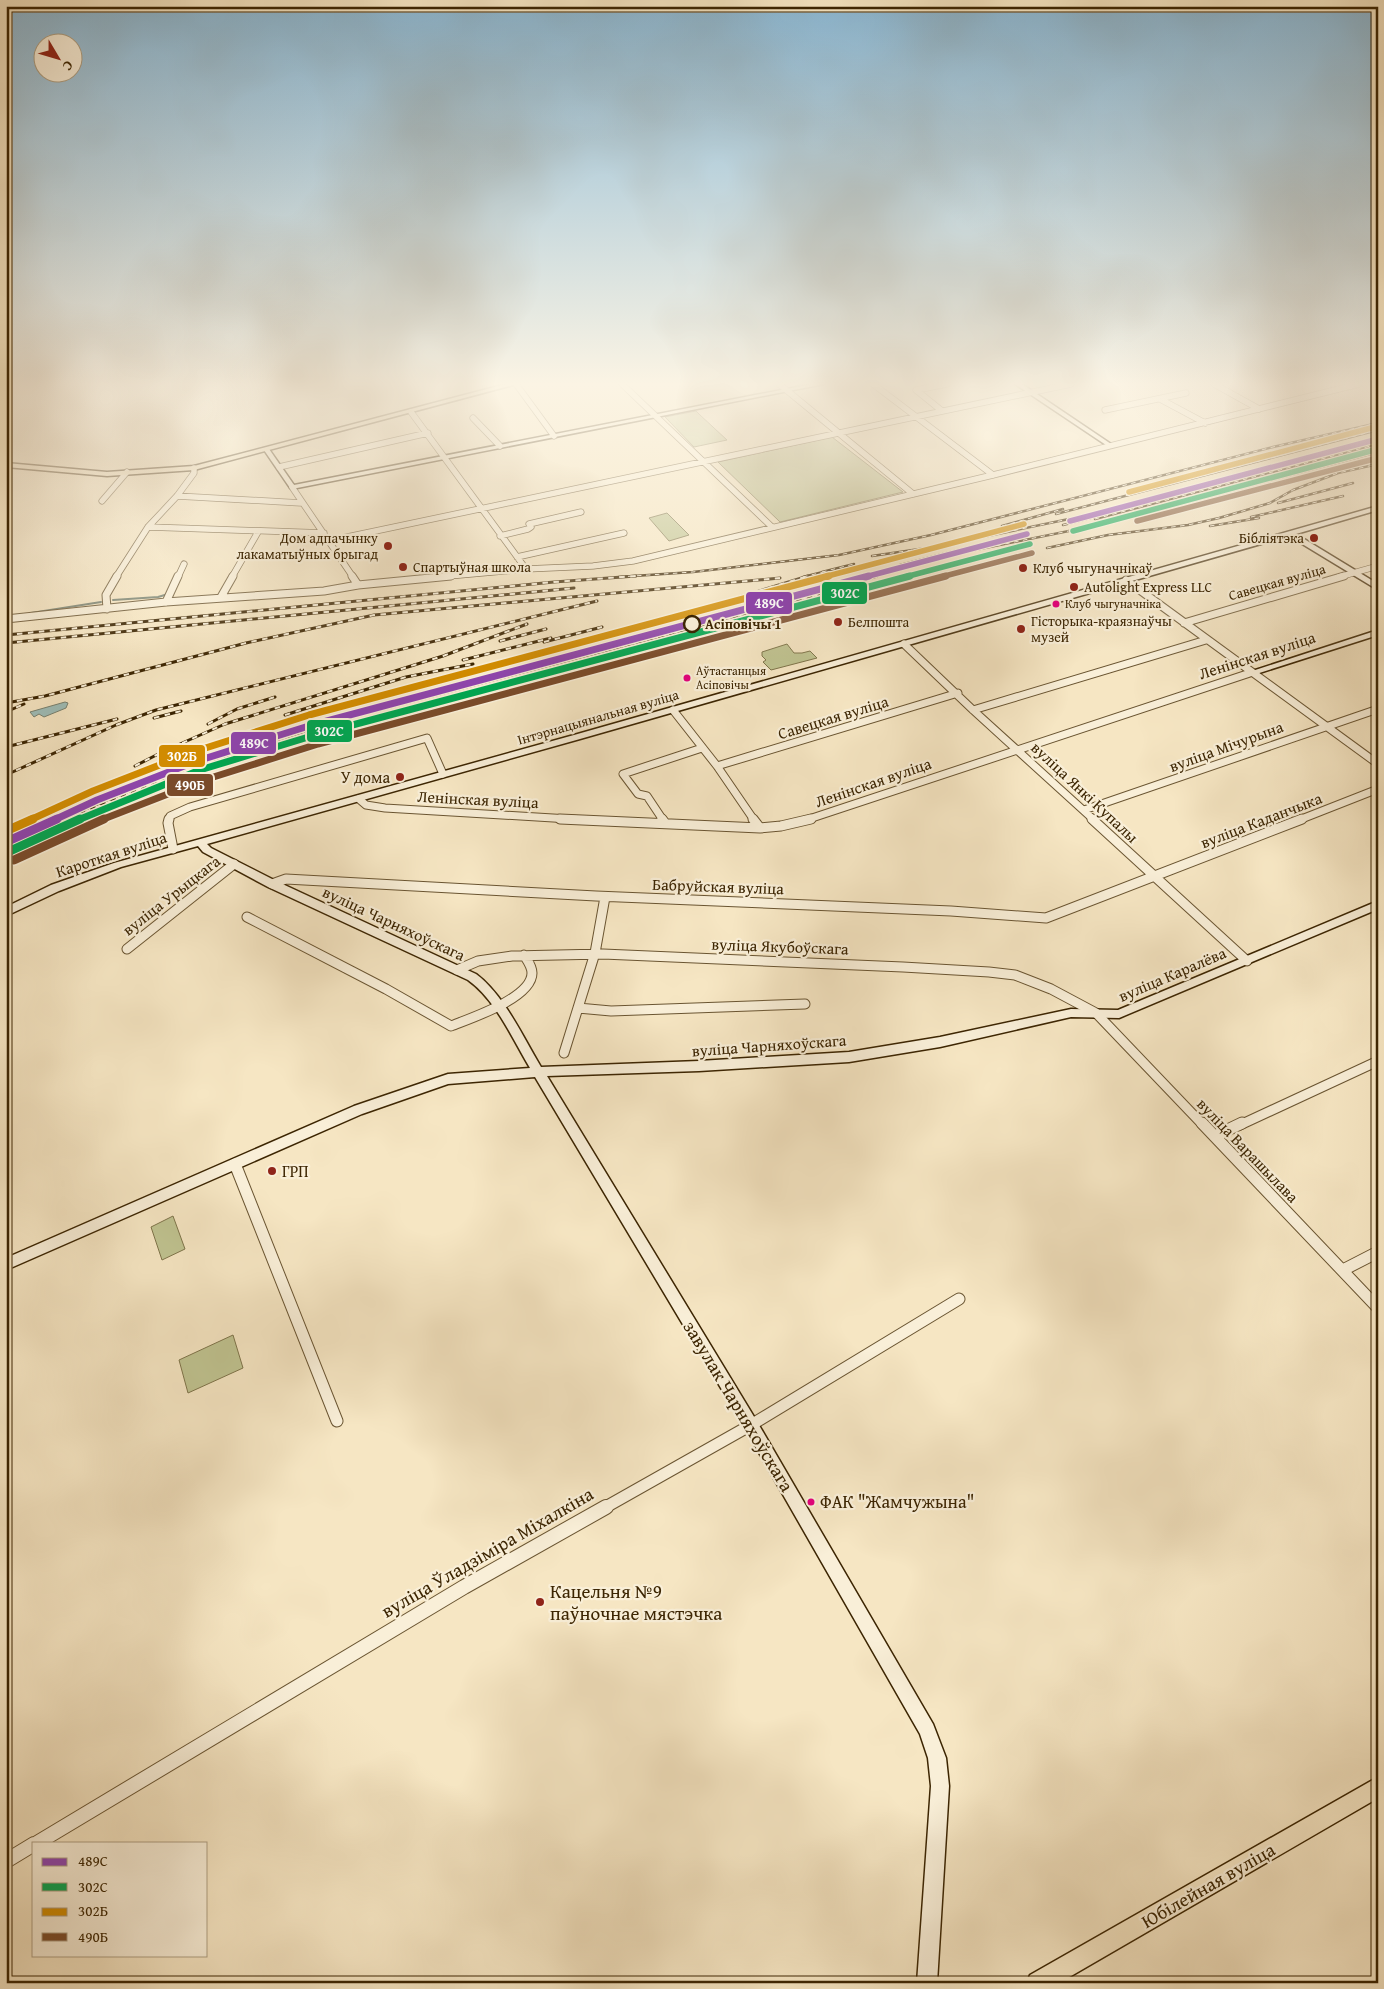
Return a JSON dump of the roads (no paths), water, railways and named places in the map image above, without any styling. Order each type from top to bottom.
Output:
[{"type":"main road","name":"Юбілейная вуліца","points":[[1038,1983],[1378,1787]]},
{"type":"street","points":[[102,501],[123,477]]},
{"type":"street","points":[[107,609],[106,595],[110,587],[148,527],[178,496],[191,477]]},
{"type":"street","points":[[285,477],[301,503],[358,585]]},
{"type":"street","points":[[292,487],[346,477]]},
{"type":"street","points":[[459,477],[500,536],[526,569]]},
{"type":"street","points":[[328,541],[630,477]]},
{"type":"street","points":[[718,477],[772,527]]},
{"type":"street","points":[[892,477],[913,494]]},
{"type":"street","points":[[6,619],[166,602],[324,590],[526,569],[592,566],[634,561],[985,477]]},
{"type":"street","points":[[178,496],[301,503]]},
{"type":"street","name":"Інтэрнацыянальная вуліца","points":[[200,842],[673,710],[1378,508]]},
{"type":"street","points":[[500,536],[531,528],[529,524],[581,512]]},
{"type":"street","points":[[148,527],[324,534]]},
{"type":"street","points":[[221,597],[258,532]]},
{"type":"street","points":[[517,557],[624,533]]},
{"type":"street","points":[[1290,534],[1378,588]]},
{"type":"street","points":[[166,602],[184,564]]},
{"type":"street","name":"Савецкая вуліца","points":[[1184,623],[1378,566]]},
{"type":"street","points":[[1126,580],[1250,673],[1378,764]]},
{"type":"street","name":"Ленінская вуліца","points":[[359,799],[366,805],[385,808],[760,828],[781,826],[817,817],[1017,749],[1378,632]]},
{"type":"street","points":[[973,710],[1206,640]]},
{"type":"street","name":"вуліца Янкі Купалы","points":[[904,644],[958,693],[973,710],[1247,961]]},
{"type":"street","name":"Савецкая вуліца","points":[[716,766],[958,693]]},
{"type":"street","name":"вуліца Мічурына","points":[[1084,810],[1378,709]]},
{"type":"street","points":[[673,710],[760,828]]},
{"type":"street","points":[[173,849],[168,823],[170,816],[190,807],[427,738],[443,774]]},
{"type":"street","points":[[665,823],[647,796],[638,794],[623,774],[702,748]]},
{"type":"street","name":"вуліца Каданчыка","points":[[1155,875],[1378,790]]},
{"type":"street","name":"Кароткая вуліца","points":[[6,912],[55,888],[99,871],[200,842]]},
{"type":"street","name":"вуліца Чарняхоўскага","points":[[200,842],[206,850],[272,884],[478,981],[498,1005],[539,1072]]},
{"type":"street","name":"вуліца Урыцкага","points":[[127,949],[234,864]]},
{"type":"street","name":"Бабруйская вуліца","points":[[272,884],[286,879],[605,897],[951,911],[1046,918],[1155,875]]},
{"type":"street","points":[[564,1053],[595,953],[605,897]]},
{"type":"street","name":"вуліца Каралёва","points":[[940,1042],[1071,1013],[1119,1014],[1378,905]]},
{"type":"street","points":[[248,917],[386,989],[451,1026],[498,1005],[524,990],[530,983],[532,973],[524,955]]},
{"type":"street","name":"вуліца Якубоўскага","points":[[457,970],[461,966],[480,960],[524,955],[595,953],[885,965],[1004,974],[1039,984],[1096,1013]]},
{"type":"street","points":[[578,1008],[611,1011],[805,1004]]},
{"type":"street","name":"вуліца Варашылава","points":[[1096,1013],[1378,1308]]},
{"type":"street","name":"вуліца Чарняхоўскага","points":[[6,1264],[358,1110],[448,1079],[539,1072],[699,1066],[848,1057],[940,1042]]},
{"type":"street","points":[[1215,1136],[1378,1061]]},
{"type":"street","name":"завулак Чарняхоўскага","points":[[539,1072],[751,1424],[927,1730],[937,1758],[940,1786],[926,1983]]},
{"type":"street","points":[[235,1164],[337,1421]]},
{"type":"street","points":[[1343,1270],[1378,1252]]},
{"type":"street","name":"вуліца Ўладзіміра Міхалкіна","points":[[38,1842],[464,1587],[751,1424],[960,1299]]},
{"type":"street","name":"вуліца Ўладзіміра Міхалкіна","points":[[6,1861],[32,1846]]},
{"type":"water","points":[[65,702],[68,703],[66,708],[44,717],[39,714],[34,717],[30,712]]},
{"type":"waterway","points":[[113,600],[158,597],[168,594]]},
{"type":"waterway","points":[[31,613],[101,602]]},
{"type":"railway","points":[[619,577],[693,572],[839,555],[931,535],[1157,477]]},
{"type":"railway","points":[[1056,514],[1199,477]]},
{"type":"railway","points":[[1095,519],[1254,477]]},
{"type":"railway","points":[[970,551],[1113,522],[1284,477]]},
{"type":"railway","points":[[1047,548],[1108,535],[1188,525],[1219,518],[1270,503],[1293,490],[1328,477]]},
{"type":"railway","points":[[1278,503],[1353,483]]},
{"type":"railway","points":[[1251,517],[1343,496]]},
{"type":"railway","points":[[1002,526],[1063,509]]},
{"type":"railway","points":[[1063,525],[1102,515]]},
{"type":"railway","points":[[1210,526],[1259,518]]},
{"type":"railway","points":[[872,556],[940,546],[1069,519]]},
{"type":"railway","points":[[900,565],[978,545]]},
{"type":"railway","points":[[822,572],[854,564]]},
{"type":"railway","points":[[873,577],[908,566]]},
{"type":"railway","points":[[803,577],[827,571]]},
{"type":"railway","points":[[6,635],[554,582],[636,576]]},
{"type":"railway","points":[[24,820],[171,759],[277,723],[377,695],[628,631],[808,576]]},
{"type":"railway","points":[[65,820],[199,765],[333,722],[832,591],[877,576]]},
{"type":"railway","points":[[6,703],[45,696],[246,643],[374,615],[780,578]]},
{"type":"railway","points":[[6,643],[574,588]]},
{"type":"railway","points":[[6,775],[116,725],[156,710],[597,601]]},
{"type":"railway","points":[[163,751],[225,724],[443,656],[527,624]]},
{"type":"railway","points":[[544,642],[602,627]]},
{"type":"railway","points":[[500,641],[546,629]]},
{"type":"railway","points":[[463,660],[551,638]]},
{"type":"railway","points":[[285,715],[406,677],[473,664]]},
{"type":"railway","points":[[437,702],[498,688]]},
{"type":"railway","points":[[208,724],[237,709],[275,697]]},
{"type":"railway","points":[[6,712],[24,704]]},
{"type":"railway","points":[[312,736],[406,710]]},
{"type":"railway","points":[[154,718],[181,711]]},
{"type":"railway","points":[[6,747],[117,719]]},
{"type":"railway","points":[[163,751],[168,749]]},
{"type":"railway","points":[[135,766],[163,751]]},
{"type":"railway","points":[[88,820],[146,792]]},
{"type":"railway","points":[[6,828],[27,819]]},
{"type":"railway","points":[[6,847],[68,819]]},
{"type":"railway","points":[[6,859],[90,819]]},
{"type":"place","name":"Бібліятэка","points":[[1314,538]]},
{"type":"place","name":"Дом адпачынку лакаматыўных брыгад","points":[[388,546]]},
{"type":"place","name":"Спартыўная школа","points":[[403,567]]},
{"type":"place","name":"Клуб чыгуначнікаў","points":[[1023,568]]},
{"type":"place","name":"Autolight Express LLC","points":[[1074,587]]},
{"type":"place","name":"Клуб чыгуначніка","points":[[1056,604]]},
{"type":"place","name":"Белпошта","points":[[838,622]]},
{"type":"place","name":"Асіповічы 1","points":[[692,624]]},
{"type":"place","name":"Гісторыка-краязнаўчы музей","points":[[1021,629]]},
{"type":"place","name":"Аўтастанцыя Асіповічы","points":[[687,678]]},
{"type":"place","name":"У дома","points":[[400,777]]},
{"type":"place","name":"ГРП","points":[[272,1171]]},
{"type":"place","name":"ФАК \"Жамчужына\"","points":[[811,1502]]},
{"type":"place","name":"Кацельня №9 паўночнае мястэчка","points":[[540,1602]]}]
